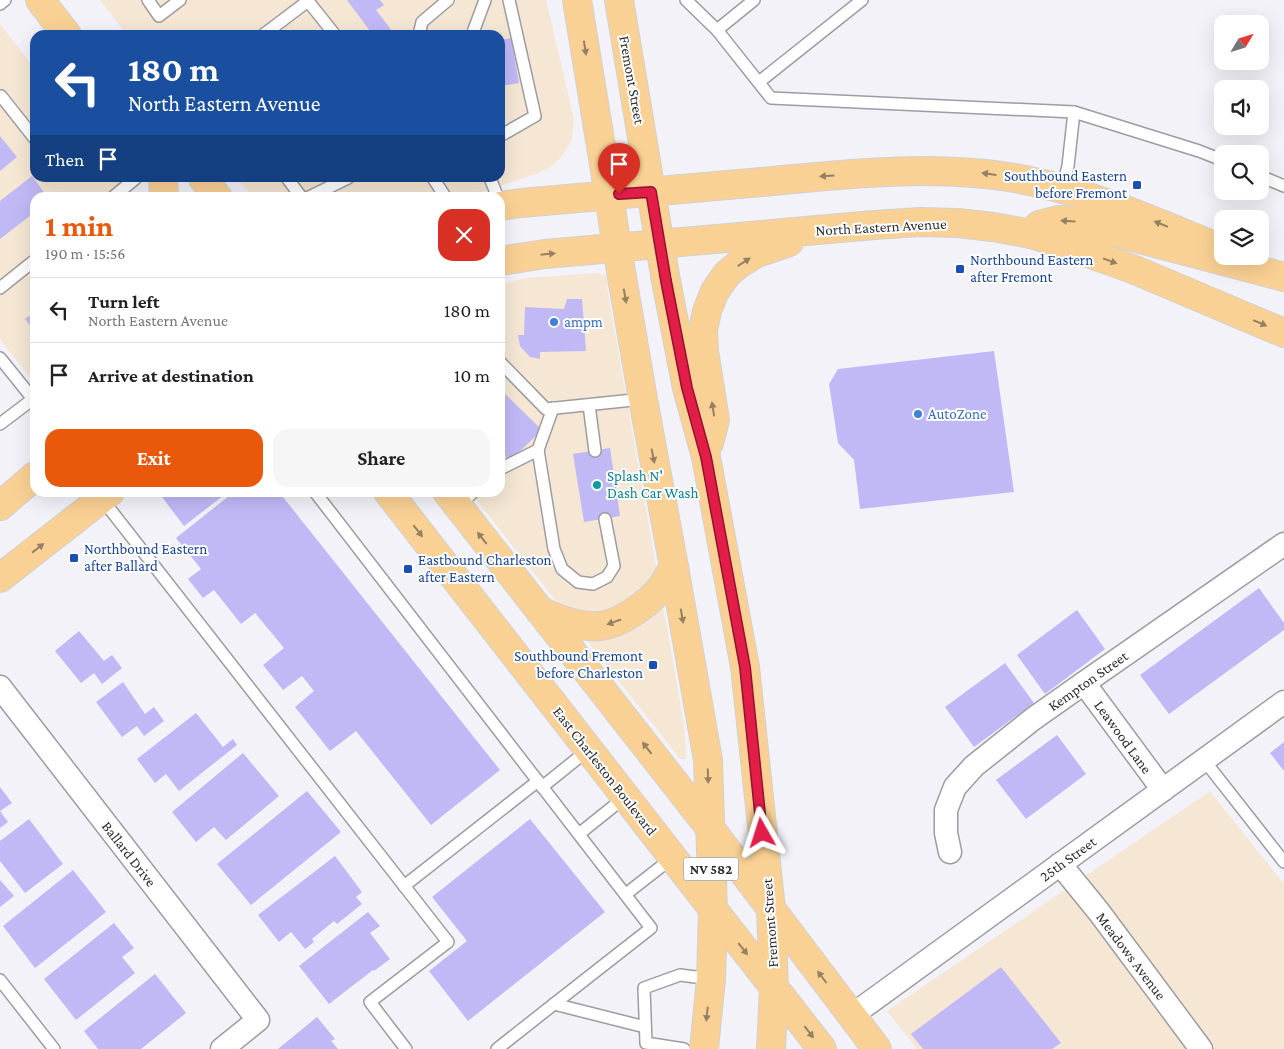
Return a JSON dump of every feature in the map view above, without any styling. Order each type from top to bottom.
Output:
[{"type":"main road","points":[[40,0],[63,30]]},
{"type":"main road","name":"Fremont Street","points":[[578,0],[630,194],[638,246],[642,399],[708,760],[713,910],[711,979],[704,1049]]},
{"type":"main road","name":"Fremont Street","points":[[622,2],[630,194],[638,246],[687,388],[706,457],[745,667],[771,909],[774,988],[770,1049]]},
{"type":"main road","points":[[505,203],[907,170],[980,173],[1031,181],[1082,195],[1127,210],[1214,247]]},
{"type":"main road","points":[[205,182],[213,192]]},
{"type":"main road","points":[[1031,234],[1039,225],[1058,220],[1088,222],[1113,232],[1284,276]]},
{"type":"main road","name":"North Eastern Avenue","points":[[505,260],[537,255],[920,222],[958,223],[1031,234],[1063,244],[1135,270],[1284,333]]},
{"type":"main road","points":[[706,457],[714,420],[704,351],[703,330],[707,311],[715,291],[726,274],[757,254],[777,245],[827,230]]},
{"type":"main road","points":[[1259,265],[1284,276]]},
{"type":"main road","points":[[0,506],[30,480]]},
{"type":"main road","points":[[0,578],[105,497]]},
{"type":"main road","name":"East Charleston Boulevard","points":[[392,497],[822,1049]]},
{"type":"main road","points":[[460,497],[540,611],[710,828],[877,1049]]},
{"type":"main road","points":[[540,611],[561,620],[577,624],[601,626],[621,620],[642,607],[662,587],[674,567]]},
{"type":"street","name":"Kempton Street","points":[[950,852],[946,833],[946,810],[955,787],[974,766],[1084,683],[1284,544]]},
{"type":"street","name":"Leawood Lane","points":[[1084,683],[1162,790]]},
{"type":"street","name":"Ballard Drive","points":[[0,687],[258,1020],[222,1049]]},
{"type":"street","name":"25th Street","points":[[852,1016],[1284,702]]},
{"type":"street","name":"Meadows Avenue","points":[[1060,864],[1099,912],[1201,1049]]},
{"type":"lane","points":[[0,4],[5,0]]},
{"type":"lane","points":[[148,0],[159,16],[180,0]]},
{"type":"lane","points":[[420,30],[422,22],[448,0]]},
{"type":"lane","points":[[474,30],[484,0]]},
{"type":"lane","points":[[505,133],[535,116],[509,0]]},
{"type":"lane","points":[[686,0],[717,30],[772,98],[1074,112],[1214,157]]},
{"type":"lane","points":[[717,30],[754,0]]},
{"type":"lane","points":[[758,82],[862,0]]},
{"type":"lane","points":[[270,30],[308,1],[331,30]]},
{"type":"lane","points":[[0,96],[30,133]]},
{"type":"lane","points":[[1062,189],[1068,166],[1074,112]]},
{"type":"lane","points":[[1269,180],[1284,186]]},
{"type":"lane","points":[[119,192],[131,182]]},
{"type":"lane","points":[[319,192],[340,182]]},
{"type":"lane","points":[[0,288],[30,264]]},
{"type":"lane","points":[[0,358],[30,393]]},
{"type":"lane","points":[[505,367],[546,409],[642,399]]},
{"type":"lane","points":[[0,424],[30,397]]},
{"type":"lane","points":[[589,404],[595,451]]},
{"type":"lane","points":[[553,408],[538,450],[554,549],[562,569],[578,582],[593,584],[607,577],[614,566],[605,519]]},
{"type":"lane","points":[[505,466],[538,450]]},
{"type":"lane","points":[[107,497],[448,942],[370,1002],[406,1049]]},
{"type":"lane","points":[[319,497],[651,928],[497,1049]]},
{"type":"lane","points":[[404,886],[588,750]]},
{"type":"lane","points":[[1204,760],[1284,862]]},
{"type":"lane","points":[[579,834],[625,797]]},
{"type":"lane","points":[[626,894],[672,858]]},
{"type":"lane","points":[[684,1049],[646,1043],[644,988],[680,975],[711,979]]},
{"type":"lane","points":[[0,980],[54,1049]]},
{"type":"lane","points":[[554,1004],[645,1027]]},
{"type":"shaded area","points":[[100,0],[546,0],[574,119],[572,139],[565,152],[554,165],[539,173],[481,192],[249,192],[240,182],[505,182],[505,30],[123,30]]},
{"type":"shaded area","points":[[0,24],[30,63],[30,182],[121,182],[129,192],[30,192],[30,378],[0,339]]},
{"type":"shaded area","points":[[597,273],[610,277],[607,287],[684,724],[685,759],[680,759],[474,497],[505,497],[505,284],[526,278]]},
{"type":"shaded area","points":[[1210,791],[1284,884],[1284,1049],[917,1049],[887,1011]]},
{"type":"building","points":[[347,0],[380,0],[384,5],[376,10],[391,30],[369,30]]},
{"type":"building","points":[[511,38],[519,83],[505,85],[505,39]]},
{"type":"building","points":[[0,136],[17,157],[0,171]]},
{"type":"building","points":[[30,178],[30,182],[36,182],[44,192],[30,192],[30,216],[0,239],[0,201]]},
{"type":"building","name":"ampm","points":[[567,299],[582,299],[586,351],[540,352],[540,359],[530,357],[520,346],[518,335],[524,335],[525,307],[564,309]]},
{"type":"building","points":[[30,316],[30,326],[25,319]]},
{"type":"building","name":"AutoZone","points":[[994,351],[1014,492],[860,509],[854,460],[838,443],[829,384],[838,369]]},
{"type":"building","points":[[505,394],[542,430],[510,461],[505,456]]},
{"type":"building","name":"Splash N' Dash Car Wash","points":[[610,448],[620,516],[584,522],[573,454]]},
{"type":"building","points":[[162,497],[222,497],[184,526]]},
{"type":"building","points":[[228,497],[283,497],[500,770],[431,825],[356,731],[330,751],[295,707],[314,691],[302,676],[283,690],[263,665],[284,648],[255,613],[241,624],[214,590],[203,598],[188,579],[201,569],[176,538]]},
{"type":"building","points":[[1259,588],[1284,623],[1284,630],[1169,714],[1140,675]]},
{"type":"building","points":[[1077,610],[1105,649],[1045,694],[1017,655]]},
{"type":"building","points":[[79,631],[104,661],[112,655],[122,668],[102,684],[94,673],[81,683],[55,651]]},
{"type":"building","points":[[1005,663],[1034,703],[974,747],[945,707]]},
{"type":"building","points":[[123,682],[145,714],[154,707],[164,721],[144,736],[137,726],[122,737],[96,702]]},
{"type":"building","points":[[196,713],[223,747],[233,739],[237,745],[179,791],[166,774],[155,783],[137,759]]},
{"type":"building","points":[[1057,735],[1086,774],[1026,819],[996,780]]},
{"type":"building","points":[[1284,742],[1284,771],[1270,753]]},
{"type":"building","points":[[243,753],[279,796],[226,840],[214,827],[196,842],[172,812]]},
{"type":"building","points":[[0,787],[12,803],[0,811]]},
{"type":"building","points":[[307,791],[341,832],[251,905],[217,864]]},
{"type":"building","points":[[0,811],[8,822],[0,828]]},
{"type":"building","points":[[29,819],[63,864],[25,893],[0,861],[0,841]]},
{"type":"building","points":[[530,819],[605,912],[468,1021],[429,971],[467,941],[432,897]]},
{"type":"building","points":[[335,856],[362,892],[356,897],[362,904],[337,924],[334,921],[312,939],[314,942],[305,949],[291,932],[279,942],[258,915]]},
{"type":"building","points":[[73,870],[106,912],[35,968],[3,926]]},
{"type":"building","points":[[0,880],[14,896],[0,907]]},
{"type":"building","points":[[368,912],[380,926],[370,933],[390,959],[329,1004],[299,966]]},
{"type":"building","points":[[114,923],[134,948],[122,957],[135,973],[76,1020],[44,979]]},
{"type":"building","points":[[1001,967],[1061,1043],[1052,1049],[923,1049],[911,1034]]},
{"type":"building","points":[[155,974],[186,1013],[141,1049],[98,1049],[84,1031]]},
{"type":"building","points":[[317,1017],[335,1039],[331,1041],[338,1049],[278,1049]]},
{"type":"place","name":"Southbound Eastern before Fremont","points":[[1137,185]]},
{"type":"place","name":"Northbound Eastern after Fremont","points":[[960,269]]},
{"type":"place","name":"ampm","points":[[554,322]]},
{"type":"place","name":"AutoZone","points":[[918,414]]},
{"type":"place","name":"Splash N' Dash Car Wash","points":[[597,485]]},
{"type":"place","name":"Northbound Eastern after Ballard","points":[[74,558]]},
{"type":"place","name":"Eastbound Charleston after Eastern","points":[[408,569]]},
{"type":"place","name":"Southbound Fremont before Charleston","points":[[653,665]]},
{"type":"route","points":[[619,194],[651,192],[687,388],[706,457],[745,667],[762,833]]}]
